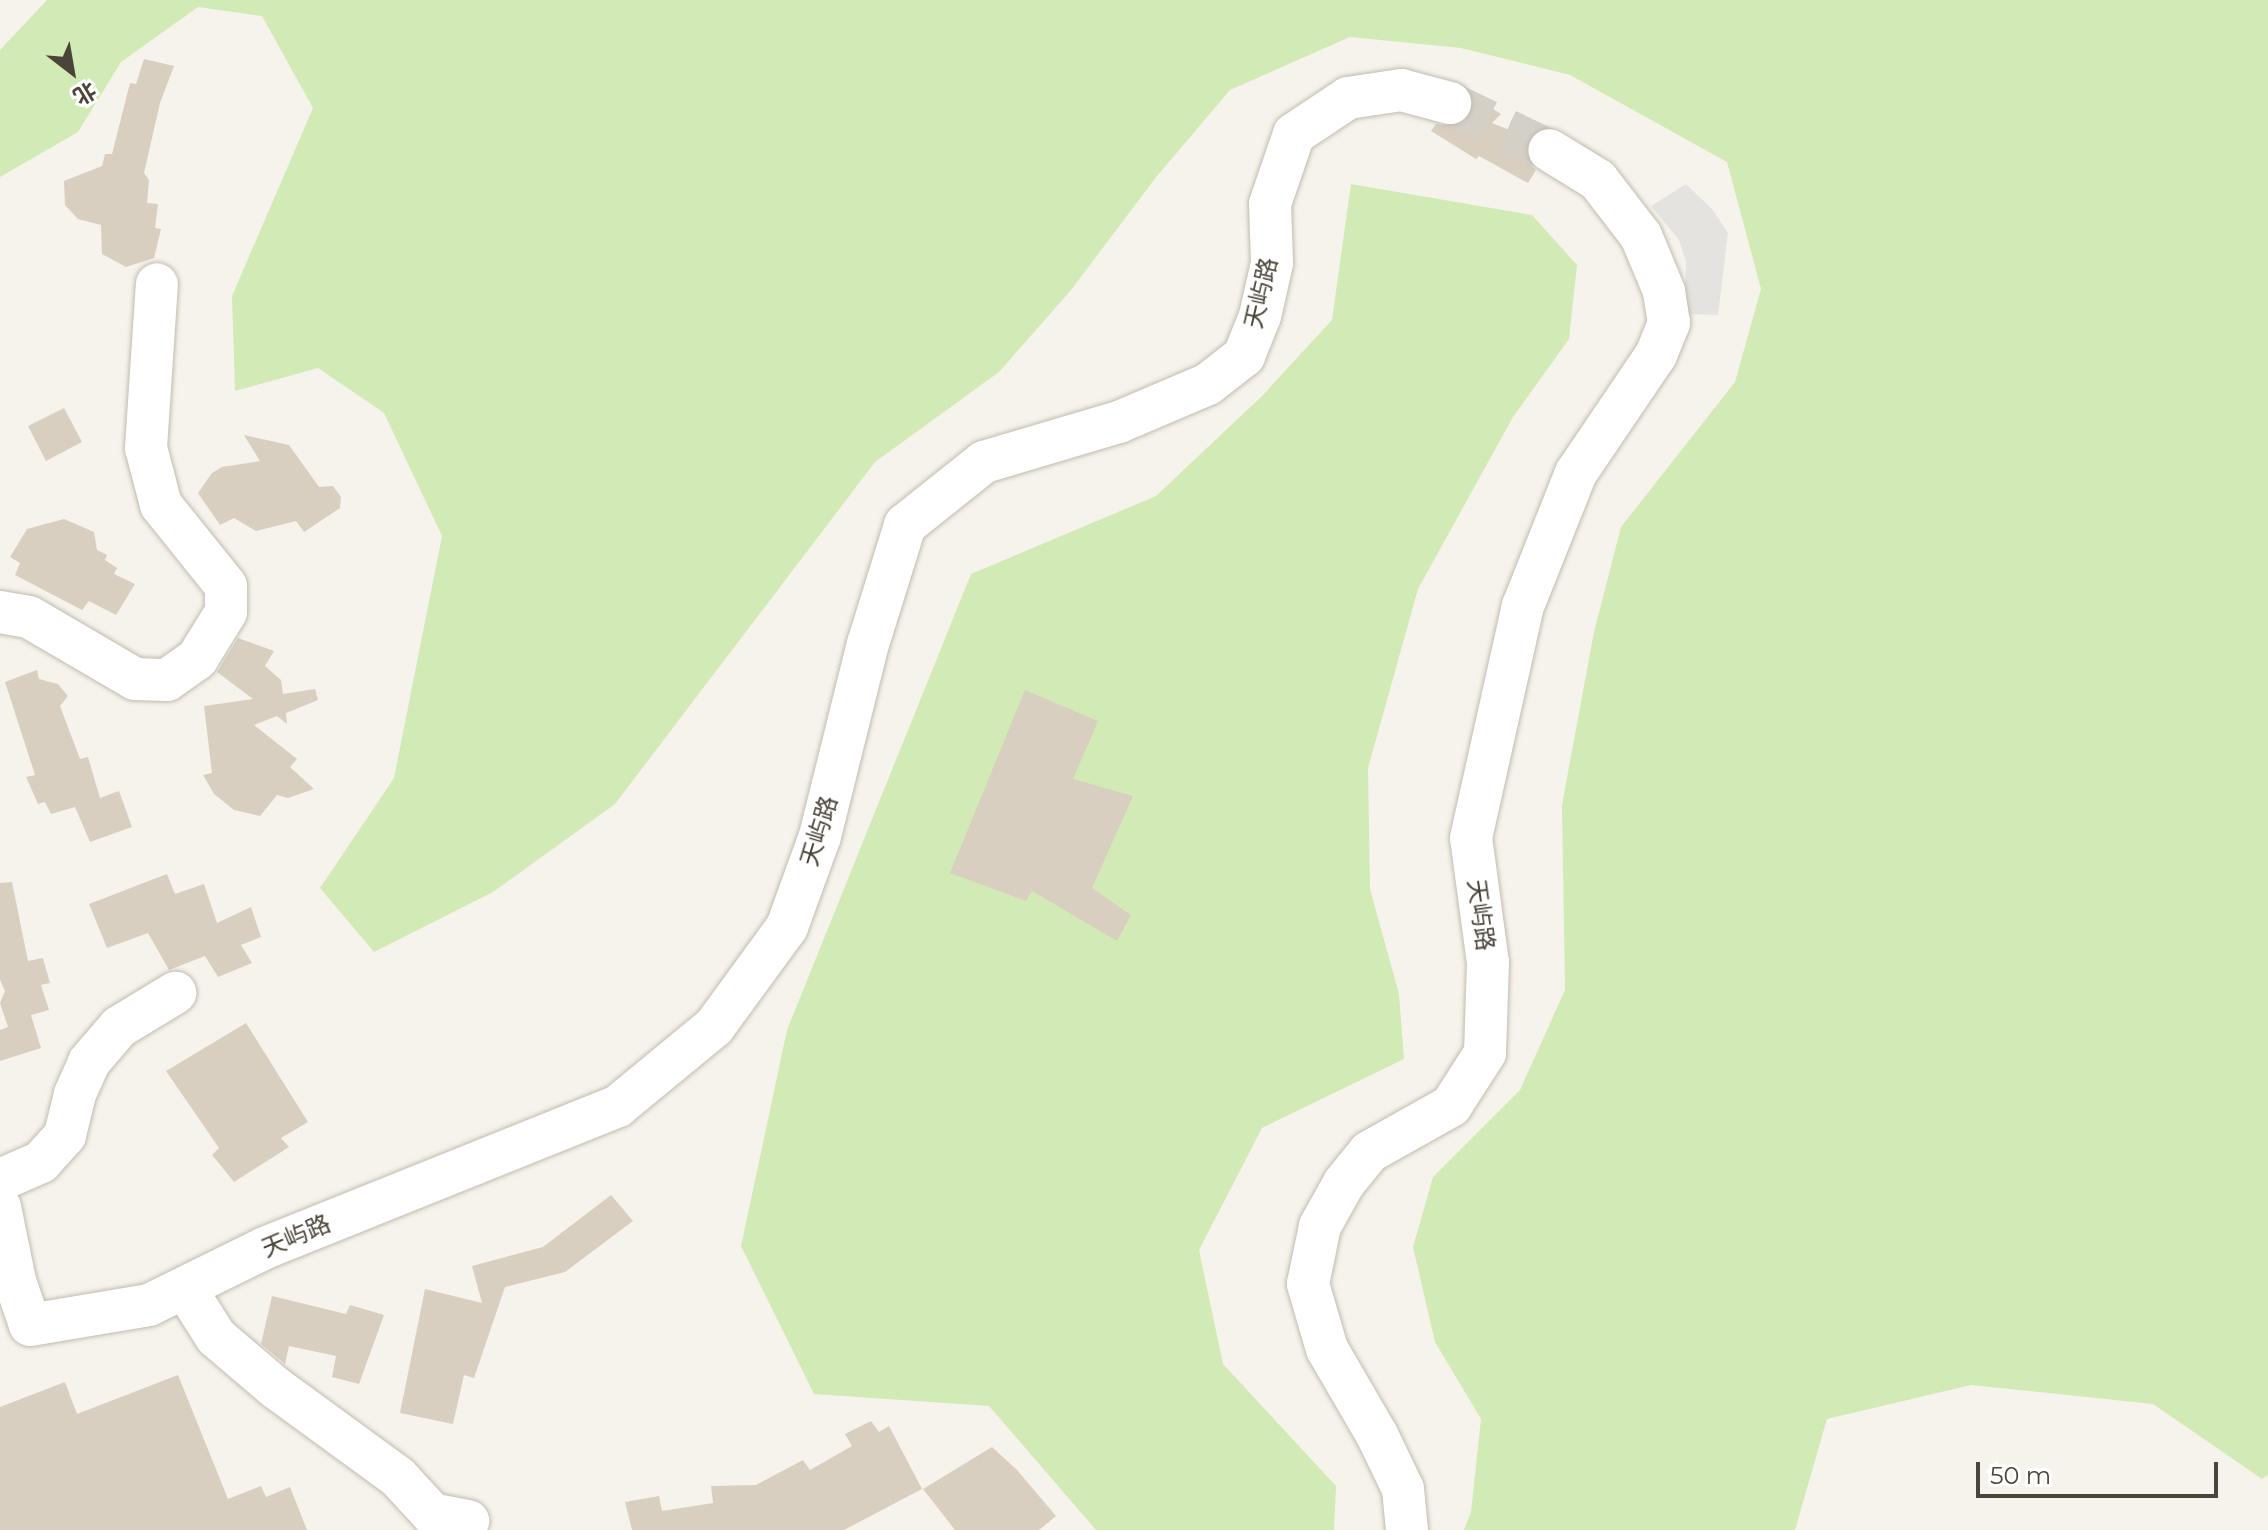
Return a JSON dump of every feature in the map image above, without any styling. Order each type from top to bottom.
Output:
[{"type":"street","name":"天屿路","points":[[0,1207],[15,1281],[15,1324],[149,1305],[265,1248],[618,1106],[714,1027],[787,927],[820,836],[868,644],[905,525],[984,462],[1119,422],[1208,384],[1244,356],[1260,316],[1272,263],[1270,204],[1294,134],[1348,98],[1401,90],[1450,103]]},
{"type":"street","name":"天屿路","points":[[1407,1530],[1403,1489],[1377,1435],[1327,1349],[1315,1310],[1308,1284],[1320,1226],[1344,1183],[1369,1152],[1451,1106],[1485,1053],[1488,963],[1471,838],[1523,606],[1576,473],[1656,355],[1669,323],[1664,291],[1641,236],[1598,180],[1549,150]]},
{"type":"street","points":[[0,612],[29,617],[135,679],[167,680],[197,659],[226,612],[226,586],[161,505],[146,448],[157,284]]},
{"type":"street","points":[[0,1180],[41,1162],[65,1135],[75,1094],[89,1062],[119,1027],[175,993]]},
{"type":"street","points":[[185,1288],[216,1337],[276,1388],[398,1477],[432,1514],[468,1521]]},
{"type":"green space","points":[[47,0],[2268,0],[2268,1475],[2262,1479],[2153,1404],[1971,1385],[1827,1419],[1795,1530],[1464,1530],[1471,1512],[1481,1419],[1435,1342],[1413,1247],[1433,1177],[1520,1090],[1565,990],[1562,805],[1594,632],[1621,527],[1735,382],[1761,289],[1727,162],[1570,75],[1461,48],[1350,37],[1230,90],[1157,176],[1071,290],[999,372],[875,462],[615,804],[493,892],[374,952],[320,888],[394,778],[442,536],[384,413],[318,368],[235,391],[232,296],[313,108],[262,16],[198,7],[121,62],[78,132],[0,177],[0,50]]},
{"type":"green space","points":[[1351,184],[1532,215],[1577,265],[1569,339],[1513,417],[1418,589],[1368,768],[1370,889],[1399,994],[1404,1059],[1262,1128],[1199,1250],[1223,1364],[1336,1486],[1334,1530],[1096,1530],[989,1406],[814,1394],[741,1246],[787,1030],[971,574],[1156,496],[1262,396],[1332,320]]},
{"type":"shaded area","points":[[1686,184],[1712,209],[1728,233],[1718,315],[1685,314],[1686,262],[1679,240],[1651,206]]},
{"type":"building","points":[[144,59],[174,66],[160,103],[144,173],[149,180],[147,203],[158,204],[155,228],[161,229],[154,258],[126,267],[102,254],[101,225],[78,219],[65,205],[64,181],[102,166],[105,154],[112,154],[130,83],[136,84]]},
{"type":"building","points":[[1473,96],[1501,114],[1492,123],[1529,138],[1525,150],[1528,162],[1536,170],[1528,183],[1479,156],[1476,159],[1431,131],[1436,124],[1456,126],[1466,120],[1473,108]]},
{"type":"building","points":[[64,408],[82,442],[46,461],[28,426]]},
{"type":"building","points":[[244,435],[289,445],[319,487],[333,486],[341,497],[340,508],[304,532],[296,521],[256,531],[234,518],[220,525],[198,493],[212,473],[222,467],[260,461]]},
{"type":"building","points":[[64,519],[94,532],[97,550],[107,555],[105,560],[117,568],[114,574],[135,584],[116,615],[89,601],[82,610],[15,575],[20,563],[10,557],[27,529]]},
{"type":"building","points":[[238,638],[274,651],[265,666],[281,680],[283,694],[315,689],[318,700],[286,713],[287,724],[277,716],[254,725],[297,759],[290,767],[314,789],[288,798],[277,795],[260,816],[234,810],[214,794],[203,775],[212,773],[204,706],[253,699],[217,672]]},
{"type":"building","points":[[37,670],[39,679],[58,684],[68,696],[60,706],[80,759],[88,757],[100,798],[119,791],[132,827],[90,842],[75,807],[51,814],[45,802],[38,804],[26,777],[35,775],[5,682]]},
{"type":"building","points":[[1025,690],[1098,721],[1073,779],[1133,796],[1092,888],[1131,915],[1117,941],[1032,891],[1026,901],[950,873]]},
{"type":"building","points":[[167,874],[175,894],[204,884],[217,923],[251,907],[261,937],[241,945],[252,963],[218,977],[205,956],[169,970],[148,933],[107,948],[89,904]]},
{"type":"building","points":[[12,882],[28,961],[43,958],[50,983],[41,985],[49,1010],[31,1015],[41,1048],[0,1061],[0,1030],[8,1027],[0,1003],[5,991],[0,980],[0,883]]},
{"type":"building","points":[[246,1023],[308,1122],[281,1138],[289,1147],[234,1182],[212,1155],[219,1148],[166,1071]]},
{"type":"building","points":[[611,1195],[633,1221],[565,1272],[505,1287],[474,1378],[464,1375],[453,1424],[400,1413],[425,1289],[482,1303],[472,1266],[543,1247]]},
{"type":"building","points":[[272,1296],[346,1314],[350,1305],[384,1315],[359,1384],[332,1377],[336,1356],[289,1346],[285,1364],[261,1344]]},
{"type":"building","points":[[178,1375],[228,1499],[261,1486],[266,1497],[290,1487],[307,1530],[0,1530],[0,1407],[65,1382],[77,1414]]},
{"type":"building","points":[[871,1421],[879,1432],[889,1426],[922,1489],[844,1530],[632,1530],[625,1502],[659,1496],[662,1511],[713,1503],[711,1486],[756,1485],[803,1460],[810,1470],[852,1446],[845,1434]]},
{"type":"building","points":[[992,1447],[1017,1470],[1056,1516],[1039,1530],[955,1530],[923,1489]]},
{"type":"tunnel","points":[[1450,103],[1549,150]]}]
